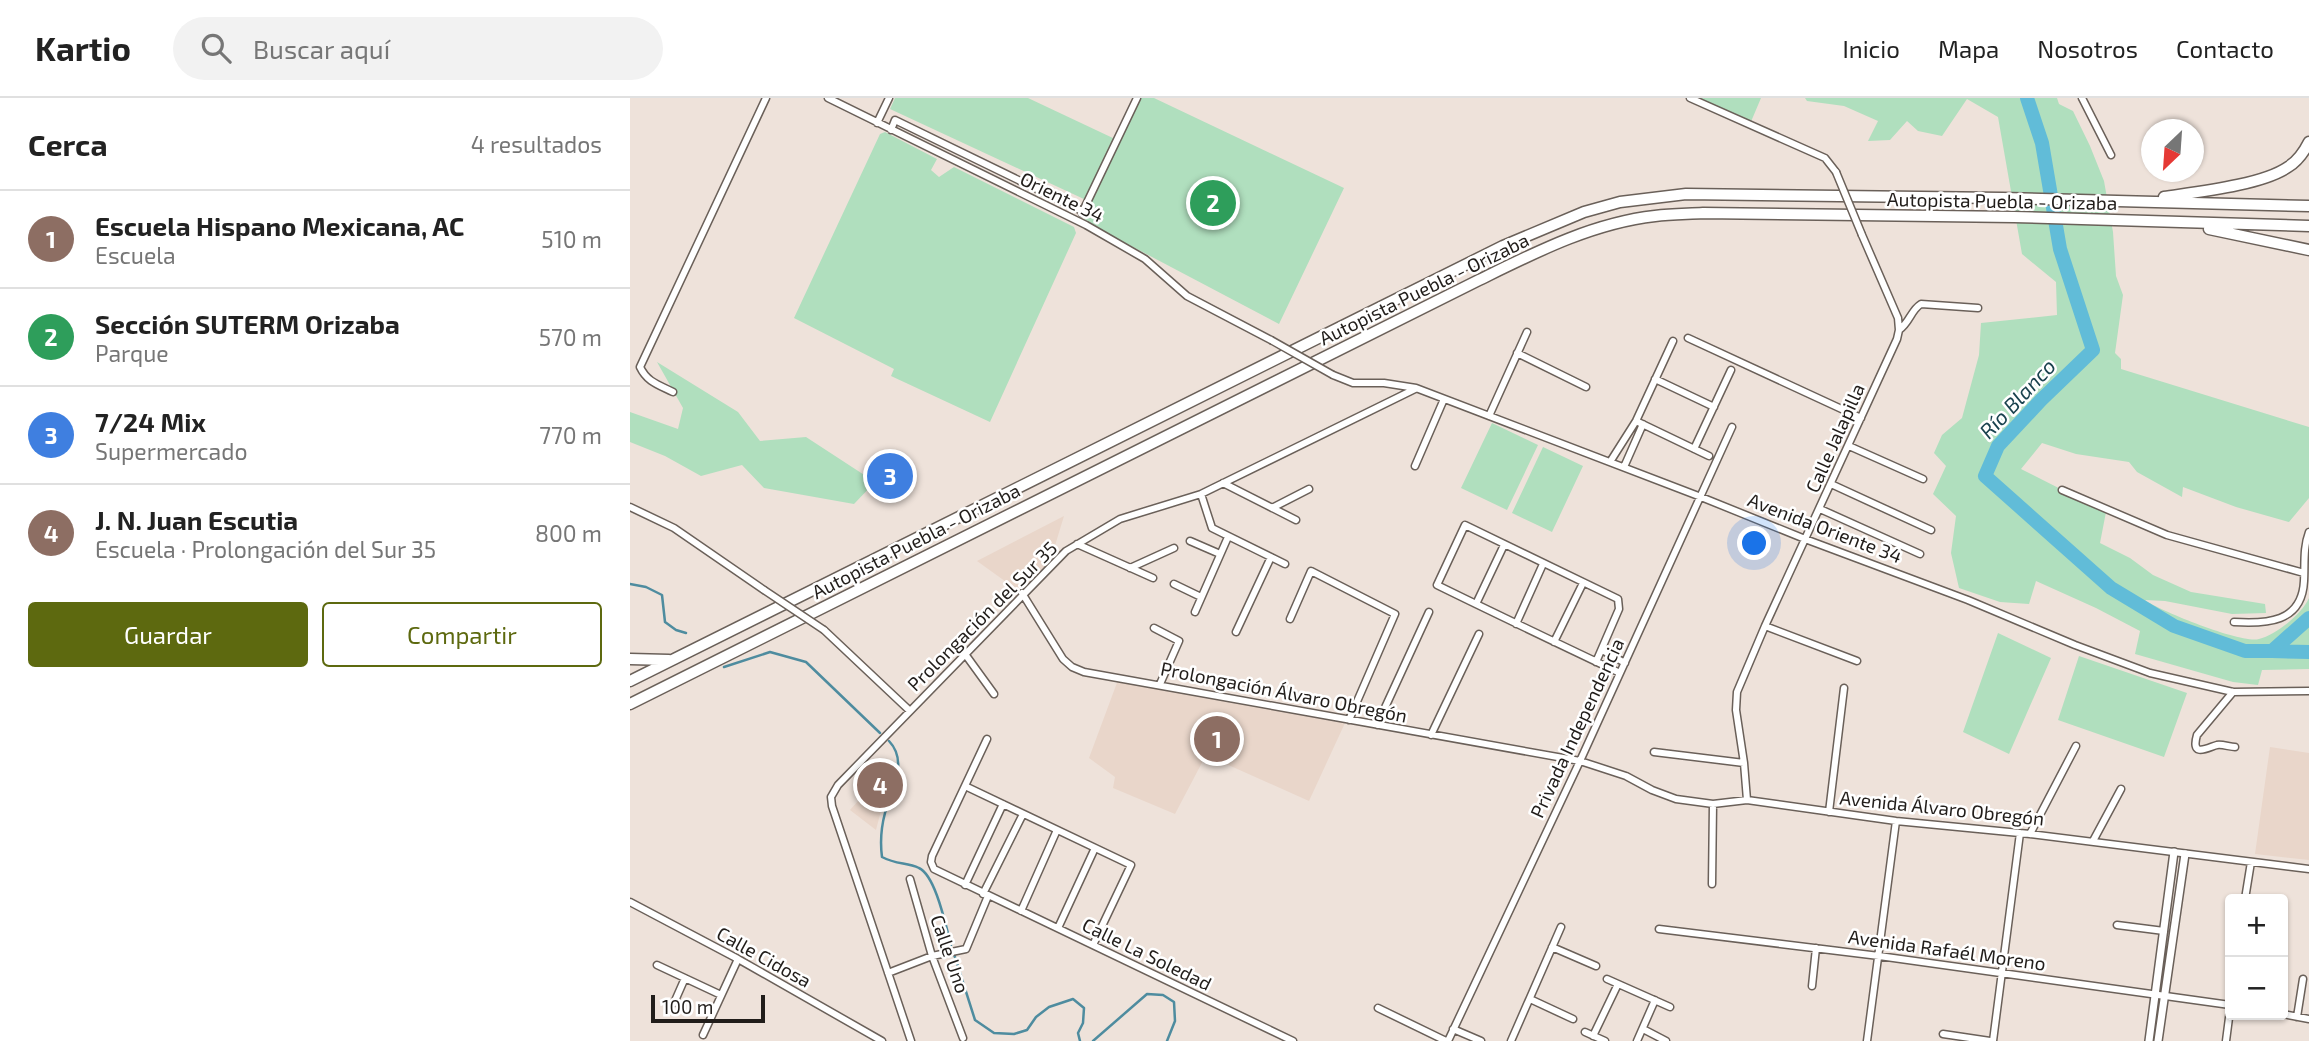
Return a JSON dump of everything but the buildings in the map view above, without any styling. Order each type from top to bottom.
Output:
[{"type":"highway","points":[[2133,201],[2203,191],[2270,176],[2297,160],[2309,142]]},
{"type":"highway","name":"Autopista Puebla - Orizaba","points":[[630,681],[1503,246],[1584,212],[1620,202],[1686,194],[2309,206]]},
{"type":"highway","name":"Autopista Puebla - Orizaba","points":[[630,704],[1479,280],[1578,235],[1606,226],[1654,216],[1703,213],[2014,217],[2309,226]]},
{"type":"highway","points":[[2147,221],[2225,231],[2309,250]]},
{"type":"highway","points":[[630,659],[672,661]]},
{"type":"street","points":[[673,391],[652,382],[644,376],[640,367],[766,98]]},
{"type":"street","name":"Oriente 34","points":[[828,98],[1078,221],[1145,259],[1187,296],[1333,375]]},
{"type":"street","points":[[877,123],[889,98]]},
{"type":"street","points":[[1078,221],[1137,98]]},
{"type":"street","points":[[1690,98],[1825,158],[1836,172],[1898,318],[1899,330]]},
{"type":"street","points":[[2082,98],[2111,155]]},
{"type":"street","points":[[891,130],[895,120],[1082,211]]},
{"type":"street","points":[[970,169],[975,159]]},
{"type":"street","points":[[989,178],[993,168]]},
{"type":"street","points":[[1037,201],[1041,191]]},
{"type":"street","name":"Calle Jalapilla","points":[[1747,800],[1745,763],[1735,699],[1765,626],[1849,446],[1899,330],[1907,324],[1921,304],[1978,308]]},
{"type":"street","points":[[1489,416],[1527,332]]},
{"type":"street","points":[[1688,338],[1861,418]]},
{"type":"street","points":[[1624,467],[1655,379],[1673,341]]},
{"type":"street","points":[[1517,353],[1586,387]]},
{"type":"street","points":[[1695,449],[1731,370]]},
{"type":"street","name":"Avenida Oriente 34","points":[[1333,375],[1353,383],[1384,383],[1416,388],[1968,600],[2150,674],[2233,692],[2309,691]]},
{"type":"street","points":[[1655,379],[1714,407]]},
{"type":"street","name":"Prolongación del Sur 35","points":[[912,1041],[831,806],[831,797],[838,785],[1022,593],[1066,551],[1120,519],[1201,494],[1416,388]]},
{"type":"street","points":[[1415,466],[1444,399]]},
{"type":"street","points":[[1639,423],[1709,456]]},
{"type":"street","points":[[1610,462],[1639,423]]},
{"type":"street","name":"Privada Independencia","points":[[1378,1008],[1447,1041],[1580,761],[1732,427]]},
{"type":"street","points":[[1849,446],[1923,479]]},
{"type":"street","points":[[1223,483],[1296,520]]},
{"type":"street","points":[[1831,484],[1931,530]]},
{"type":"street","points":[[1272,508],[1308,489]]},
{"type":"street","points":[[2062,490],[2167,535],[2304,573]]},
{"type":"street","points":[[1201,494],[1212,528],[1285,564]]},
{"type":"street","points":[[630,507],[674,528],[824,630],[909,711]]},
{"type":"street","points":[[1820,509],[1920,554]]},
{"type":"street","points":[[1596,662],[1620,603],[1618,599],[1465,525],[1437,585],[1516,624],[1596,662],[1620,673]]},
{"type":"street","points":[[2234,622],[2274,621],[2288,615],[2299,602],[2303,592],[2305,542],[2309,532]]},
{"type":"street","points":[[1195,612],[1228,537]]},
{"type":"street","points":[[1190,541],[1220,554]]},
{"type":"street","points":[[1077,544],[1153,578]]},
{"type":"street","points":[[1476,604],[1504,545]]},
{"type":"street","points":[[1129,568],[1174,548]]},
{"type":"street","points":[[1236,632],[1271,557]]},
{"type":"street","points":[[1516,624],[1544,564]]},
{"type":"street","points":[[1290,619],[1311,571],[1395,614],[1349,720]]},
{"type":"street","points":[[1554,642],[1583,583]]},
{"type":"street","points":[[1174,584],[1201,597]]},
{"type":"street","name":"Prolongación Álvaro Obregón","points":[[1022,593],[1063,659],[1072,667],[1084,671],[1580,761]]},
{"type":"street","points":[[1377,726],[1429,611]]},
{"type":"street","points":[[1765,626],[1857,661]]},
{"type":"street","points":[[1154,628],[1179,641],[1160,684]]},
{"type":"street","points":[[1431,735],[1479,634]]},
{"type":"street","points":[[1602,650],[1625,663]]},
{"type":"street","points":[[965,654],[993,694]]},
{"type":"street","points":[[1829,811],[1844,688]]},
{"type":"street","points":[[2233,692],[2197,735],[2196,745],[2206,751],[2216,745],[2235,747]]},
{"type":"street","points":[[987,739],[965,786],[1131,865],[1093,945]]},
{"type":"street","points":[[2030,834],[2076,746]]},
{"type":"street","points":[[1654,752],[1745,763]]},
{"type":"street","name":"Avenida Álvaro Obregón","points":[[1580,761],[1626,776],[1666,796],[1713,804],[1747,800],[1896,821],[2093,841],[2309,869]]},
{"type":"street","name":"Calle La Soledad","points":[[965,786],[932,856],[934,869],[1293,1041]]},
{"type":"street","points":[[2093,841],[2121,789]]},
{"type":"street","points":[[965,885],[1003,804]]},
{"type":"street","points":[[1712,884],[1713,804]]},
{"type":"street","points":[[888,973],[932,956],[966,949],[985,895],[1023,814]]},
{"type":"street","points":[[1867,1041],[1896,821]]},
{"type":"street","points":[[1021,911],[1058,831]]},
{"type":"street","points":[[1943,1034],[1992,1041],[2020,833]]},
{"type":"street","points":[[1058,928],[1094,848]]},
{"type":"street","points":[[2158,1041],[2164,931],[2174,852]]},
{"type":"street","points":[[2149,1041],[2185,854]]},
{"type":"street","points":[[2246,894],[2251,862]]},
{"type":"street","name":"Calle Uno","points":[[910,880],[932,956],[962,1038]]},
{"type":"street","name":"Calle Cidosa","points":[[630,902],[882,1041]]},
{"type":"street","points":[[2117,925],[2164,931]]},
{"type":"street","points":[[1511,1041],[1561,927]]},
{"type":"street","name":"Avenida Rafaél Moreno","points":[[1659,929],[1879,956],[2159,995],[2225,1007]]},
{"type":"street","points":[[1552,947],[1596,966]]},
{"type":"street","points":[[1812,986],[1816,948]]},
{"type":"street","points":[[703,1035],[738,960]]},
{"type":"street","points":[[657,965],[721,995]]},
{"type":"street","points":[[674,1003],[685,978]]},
{"type":"street","points":[[1607,979],[1670,1007]]},
{"type":"street","points":[[2297,1017],[2303,979]]},
{"type":"street","points":[[1593,1036],[1618,984]]},
{"type":"street","points":[[1530,999],[1573,1019]]},
{"type":"street","points":[[1637,1041],[1655,1000]]},
{"type":"street","points":[[2288,1015],[2309,1019]]},
{"type":"street","points":[[2226,1041],[2229,1020]]},
{"type":"street","points":[[1453,1029],[1481,1041]]},
{"type":"street","points":[[1643,1029],[1666,1041]]},
{"type":"street","points":[[1585,1032],[1605,1041]]},
{"type":"shaded area","points":[[1064,516],[1050,562],[1020,592],[977,561]]},
{"type":"shaded area","points":[[1118,680],[1345,723],[1309,801],[1206,755],[1175,814],[1113,788],[1115,777],[1089,758]]},
{"type":"shaded area","points":[[2270,747],[2309,753],[2309,860],[2255,854]]},
{"type":"shaded area","points":[[894,761],[876,830],[850,810]]},
{"type":"green space","points":[[895,98],[1028,98],[1115,139],[1086,200],[890,109]]},
{"type":"green space","points":[[1139,98],[1154,98],[1344,188],[1279,324],[1083,218]]},
{"type":"green space","points":[[1695,98],[1761,98],[1750,124]]},
{"type":"green space","points":[[1805,98],[2057,98],[2059,104],[2073,111],[2104,181],[2113,232],[2116,276],[2123,295],[2115,353],[2121,359],[2121,369],[2309,427],[2309,498],[2289,522],[2236,507],[2183,487],[2182,497],[2137,472],[2129,462],[2076,454],[2042,443],[2021,469],[2106,512],[2100,543],[2130,558],[2153,575],[2191,592],[2265,604],[2266,613],[2232,614],[2165,601],[2145,600],[2167,611],[2219,632],[2259,639],[2288,623],[2301,611],[2309,598],[2309,669],[2262,670],[2258,685],[2233,682],[2135,654],[2140,631],[2036,581],[2029,604],[2000,602],[1959,588],[1951,553],[1956,516],[1933,494],[1946,466],[1934,453],[1942,435],[1962,418],[1979,355],[1981,323],[2057,315],[2056,282],[2022,254],[1998,117],[1967,99],[1942,136],[1918,131],[1907,121],[1890,140],[1868,141],[1878,121],[1844,106],[1807,101]]},
{"type":"green space","points":[[885,132],[937,159],[931,170],[939,177],[954,167],[1074,227],[1076,233],[990,422],[891,376],[894,369],[794,318],[880,134]]},
{"type":"green space","points":[[657,362],[738,412],[760,441],[806,437],[875,482],[854,504],[764,488],[742,465],[701,476],[665,456],[630,442],[630,412],[678,429],[683,408]]},
{"type":"green space","points":[[1492,423],[1538,445],[1507,510],[1461,488]]},
{"type":"green space","points":[[1543,447],[1583,466],[1552,532],[1512,513]]},
{"type":"green space","points":[[1998,633],[2051,658],[2009,754],[1963,732]]},
{"type":"green space","points":[[2079,656],[2187,693],[2164,757],[2058,720]]},
{"type":"waterway","name":"Río Blanco","points":[[2027,98],[2042,143],[2060,249],[2093,350],[1998,446],[1985,476],[2111,588],[2174,626],[2245,651],[2272,651],[2309,618]]},
{"type":"waterway","points":[[630,584],[646,587],[662,595],[665,622],[686,633]]},
{"type":"waterway","points":[[2272,651],[2309,652]]},
{"type":"waterway","points":[[724,667],[770,652],[806,662],[880,733]]},
{"type":"waterway","points":[[889,741],[895,749],[898,767],[883,824],[882,857],[915,866],[925,873],[940,903],[951,945]]},
{"type":"waterway","points":[[954,954],[975,1020],[994,1033],[1014,1034],[1027,1030],[1036,1017],[1049,1007],[1073,999],[1084,1008],[1083,1023],[1078,1033],[1080,1041]]},
{"type":"waterway","points":[[1093,1041],[1147,994],[1163,995],[1174,1002],[1175,1021],[1167,1041]]},
{"type":"place","name":"Sección SUTERM Orizaba","points":[[1213,203]]},
{"type":"place","name":"7/24 Mix","points":[[890,476]]},
{"type":"place","name":"Escuela Hispano Mexicana, AC","points":[[1217,739]]},
{"type":"place","name":"J. N. Juan Escutia","points":[[880,785]]}]
